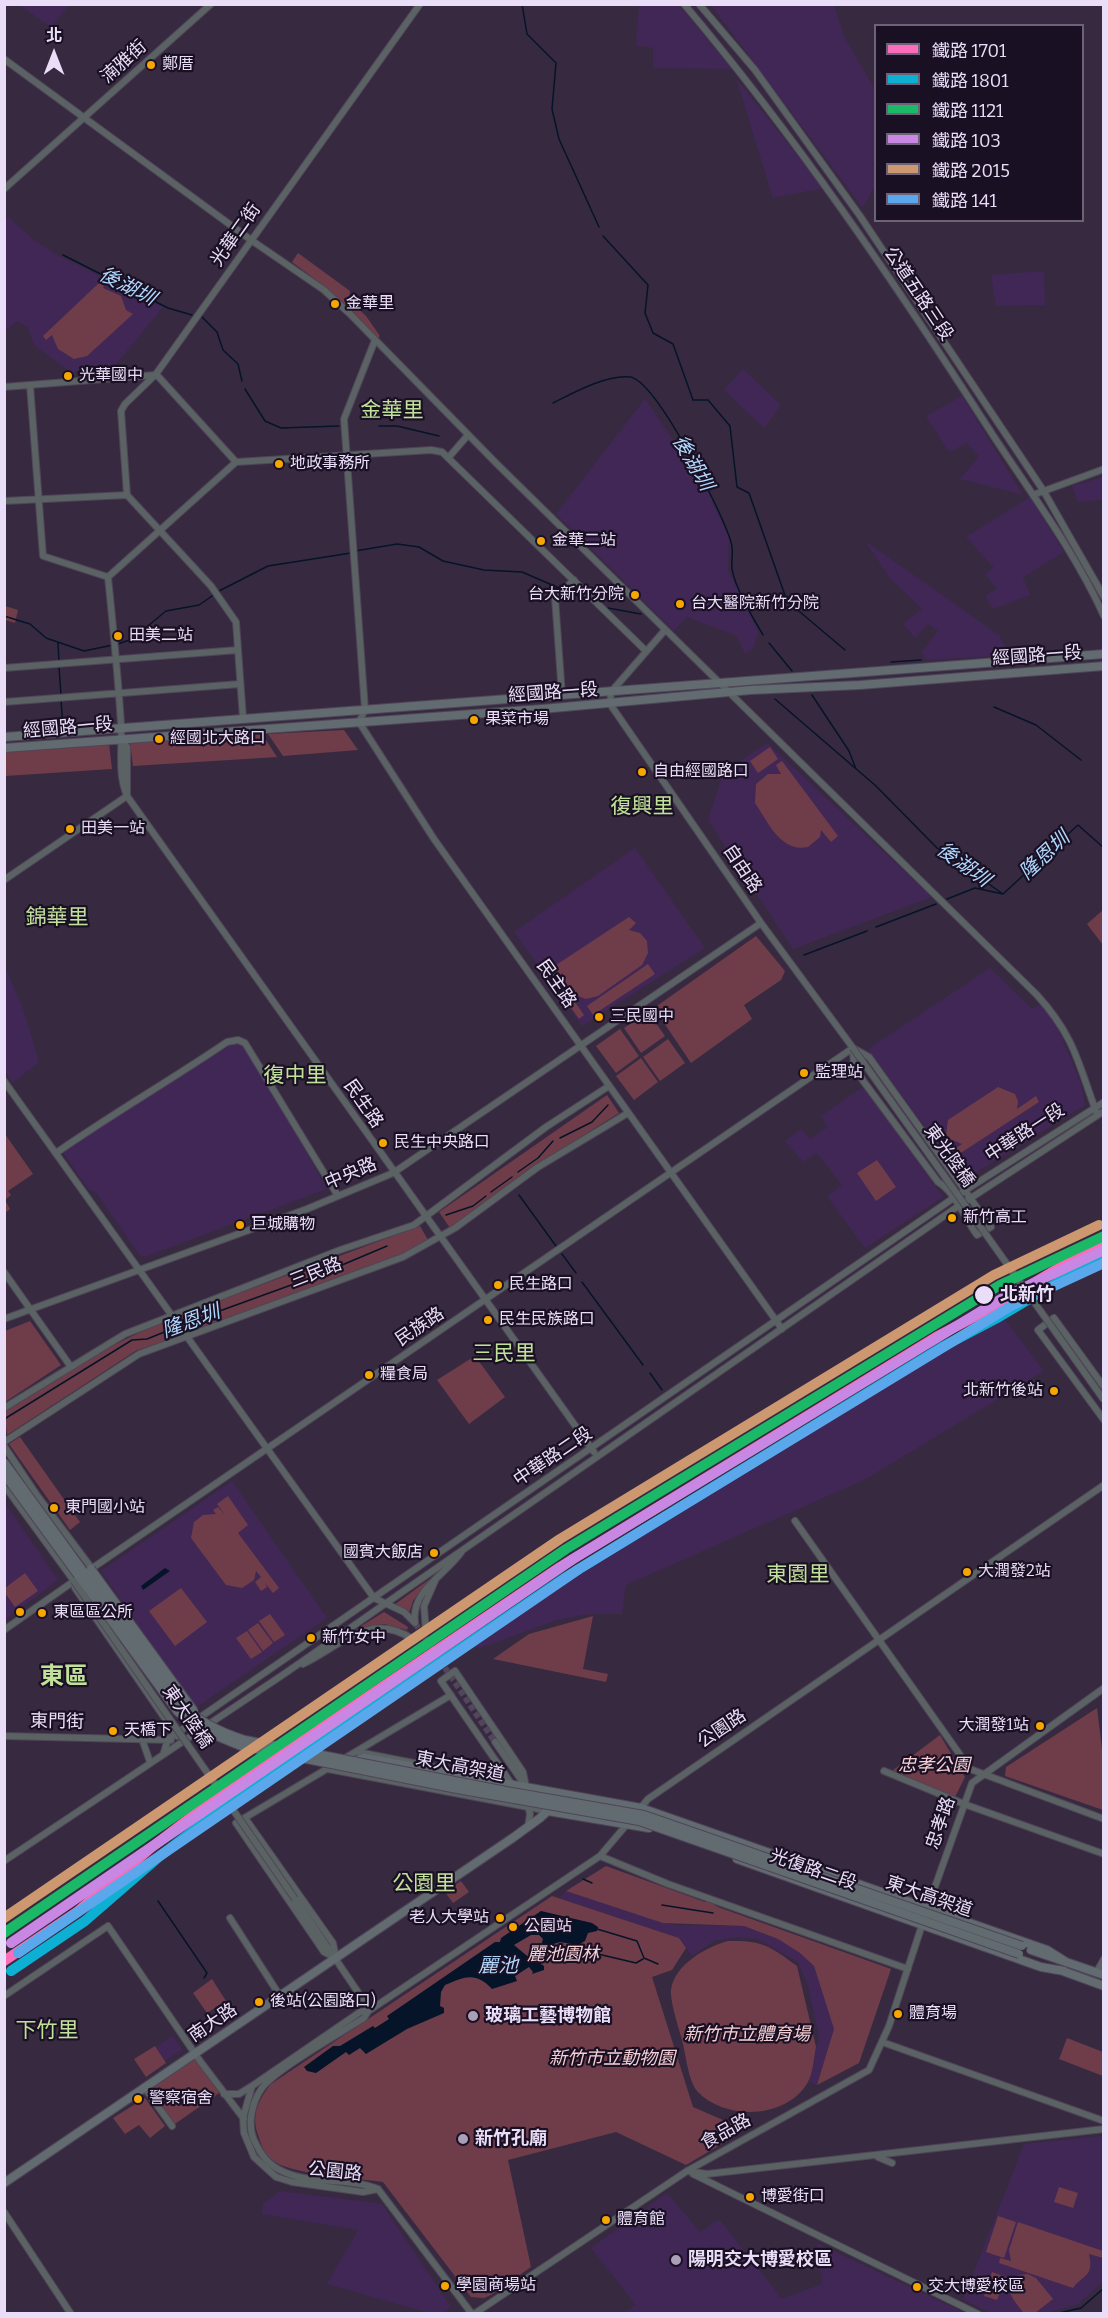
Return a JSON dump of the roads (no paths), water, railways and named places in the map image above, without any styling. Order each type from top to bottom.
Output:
[{"type":"main road","name":"經國路一段","points":[[4,737],[1104,654]]},
{"type":"main road","name":"經國路一段","points":[[4,748],[1104,666]]},
{"type":"main road","name":"東大高架道","points":[[4,1462],[176,1699],[191,1714],[214,1729],[245,1740],[644,1815],[1021,1950]]},
{"type":"main road","name":"東大高架道","points":[[4,1474],[159,1687],[188,1721],[241,1746],[457,1789],[639,1821],[1021,1950]]},
{"type":"main road","points":[[91,1569],[192,1708],[206,1720],[245,1740]]},
{"type":"main road","name":"光復路二段","points":[[353,1761],[365,1758],[641,1808],[1047,1950],[1066,1962]]},
{"type":"main road","points":[[548,1811],[566,1794]]},
{"type":"main road","name":"光復路二段","points":[[548,1811],[628,1822],[1041,1967],[1064,1971]]},
{"type":"main road","name":"南大路","points":[[4,2183],[528,1827],[548,1811]]},
{"type":"main road","points":[[698,1841],[710,1841],[891,1905],[922,1925]]},
{"type":"main road","name":"光復路二段","points":[[1021,1950],[1100,1974]]},
{"type":"main road","name":"光復路二段","points":[[1021,1950],[1064,1971],[1104,1986]]},
{"type":"street","name":"湳雅街","points":[[4,189],[211,4]]},
{"type":"street","name":"光華二街","points":[[127,495],[121,411],[156,374],[420,4]]},
{"type":"street","name":"公道五路三段","points":[[684,4],[798,147],[1034,495],[1082,574],[1104,616]]},
{"type":"street","name":"公道五路三段","points":[[699,4],[755,70],[803,135],[1043,490],[1104,597]]},
{"type":"street","points":[[699,22],[708,15]]},
{"type":"street","points":[[4,59],[251,240],[324,290],[718,683],[1052,1011],[1074,1047],[1094,1106],[1100,1113]]},
{"type":"street","points":[[359,722],[365,710],[344,419],[375,340]]},
{"type":"street","points":[[4,387],[156,374],[236,462]]},
{"type":"street","points":[[30,385],[43,556],[108,577]]},
{"type":"street","points":[[449,457],[468,435]]},
{"type":"street","points":[[108,577],[236,462],[431,450],[449,457],[646,651]]},
{"type":"street","points":[[1034,495],[1104,469]]},
{"type":"street","points":[[4,501],[127,495],[211,586],[236,622],[243,718]]},
{"type":"street","points":[[4,870],[5,879],[127,796],[127,747],[122,739],[108,577]]},
{"type":"street","points":[[562,695],[555,598],[574,580]]},
{"type":"street","points":[[610,704],[611,692],[666,630]]},
{"type":"street","points":[[4,668],[238,650]]},
{"type":"street","points":[[4,702],[240,684]]},
{"type":"street","name":"自由路","points":[[610,704],[761,922],[853,1048],[868,1057],[991,1227],[977,1234],[957,1207]]},
{"type":"street","name":"民主路","points":[[359,722],[434,839],[782,1329]]},
{"type":"street","name":"民生路","points":[[127,796],[597,1458]]},
{"type":"street","name":"中央路","points":[[4,1319],[338,1196],[393,1173],[761,922]]},
{"type":"street","points":[[56,1153],[115,1111],[148,1094],[228,1042],[237,1040],[245,1043],[338,1196]]},
{"type":"street","name":"自由路","points":[[853,1048],[854,1066],[864,1082],[938,1182],[950,1189],[955,1197]]},
{"type":"street","name":"民族路","points":[[4,1630],[853,1048]]},
{"type":"street","name":"東光陸橋","points":[[853,1048],[1104,1400]]},
{"type":"street","points":[[4,1081],[374,1598],[404,1612],[415,1623],[414,1610],[418,1599],[454,1562],[464,1548]]},
{"type":"street","name":"三民路","points":[[4,1408],[124,1334],[340,1250],[414,1225],[546,1127],[609,1086]]},
{"type":"street","name":"中華路一段","points":[[964,1191],[1094,1106],[1104,1102]]},
{"type":"street","name":"三民路","points":[[4,1444],[139,1354],[188,1338],[403,1257],[439,1236],[538,1167],[628,1113]]},
{"type":"street","name":"中華路一段","points":[[970,1198],[1100,1113]]},
{"type":"street","name":"中華路二段","points":[[168,1739],[964,1191]]},
{"type":"street","points":[[955,1197],[957,1207]]},
{"type":"street","name":"中華路二段","points":[[4,1861],[284,1674],[970,1198]]},
{"type":"street","points":[[4,1272],[71,1367]]},
{"type":"street","points":[[1104,1387],[1054,1318],[1038,1330],[1104,1420]]},
{"type":"street","points":[[1097,1412],[1104,1407]]},
{"type":"street","points":[[4,1444],[190,1705],[202,1717],[211,1721]]},
{"type":"street","points":[[4,1485],[74,1581],[75,1588],[181,1741]]},
{"type":"street","name":"公園路","points":[[378,2189],[364,2183],[287,2174],[274,2168],[261,2155],[251,2126],[253,2109],[263,2086],[364,2018],[370,2010],[600,1856],[648,1799],[1104,1485]]},
{"type":"street","points":[[795,1521],[970,1769],[1104,1819]]},
{"type":"street","name":"東大陸橋","points":[[74,1581],[336,1958]]},
{"type":"street","name":"中華路二段","points":[[284,1674],[360,1631],[391,1628],[414,1640],[426,1632],[424,1606],[435,1581]]},
{"type":"street","points":[[526,1787],[523,1772],[455,1671],[441,1681],[528,1807],[530,1814],[528,1827]]},
{"type":"street","name":"忠孝路","points":[[922,1925],[972,1783],[981,1774],[1104,1688]]},
{"type":"street","points":[[336,1958],[324,1952],[236,1823],[451,1695]]},
{"type":"street","name":"東門街","points":[[4,1736],[181,1741]]},
{"type":"street","points":[[142,1739],[150,1762]]},
{"type":"street","points":[[164,1752],[168,1739]]},
{"type":"street","points":[[495,1742],[526,1787],[548,1811]]},
{"type":"street","points":[[357,1752],[507,1781],[516,1792],[515,1798],[508,1803]]},
{"type":"street","name":"光復路二段","points":[[327,1769],[548,1811]]},
{"type":"street","points":[[884,1771],[964,1804],[1104,1854]]},
{"type":"street","points":[[245,1818],[333,1943],[336,1958],[370,2010]]},
{"type":"street","points":[[600,1856],[678,1888],[908,1969]]},
{"type":"street","points":[[230,1918],[279,1996]]},
{"type":"street","name":"食品路","points":[[473,2313],[687,2171],[869,2070],[882,2042],[922,1925]]},
{"type":"street","points":[[4,1996],[108,1926],[224,2094],[251,2126]]},
{"type":"street","points":[[1100,1974],[1104,1959]]},
{"type":"street","name":"公園路","points":[[370,2010],[360,2012],[252,2086],[243,2118],[244,2133],[254,2157],[276,2177],[292,2182],[363,2192],[378,2189]]},
{"type":"street","points":[[882,2042],[1104,2121]]},
{"type":"street","points":[[224,2094],[239,2094],[252,2086]]},
{"type":"street","points":[[144,2087],[172,2126]]},
{"type":"street","points":[[687,2171],[708,2174],[1104,2129]]},
{"type":"street","points":[[875,2155],[892,2163]]},
{"type":"street","points":[[687,2171],[978,2313]]},
{"type":"street","points":[[378,2189],[473,2313]]},
{"type":"street","points":[[4,2212],[71,2313]]},
{"type":"water","points":[[165,1568],[170,1571],[143,1590],[141,1586]]},
{"type":"water","name":"麗池","points":[[541,1911],[592,1923],[598,1927],[597,1931],[588,1933],[585,1941],[578,1945],[560,1942],[547,1946],[541,1964],[544,1970],[532,1974],[529,1967],[515,1976],[517,1981],[492,1989],[476,1978],[470,1977],[452,1982],[445,1985],[441,1992],[440,2006],[444,2008],[444,2013],[407,2029],[366,2054],[360,2048],[349,2055],[346,2052],[316,2073],[307,2071],[304,2067],[333,2046],[340,2046],[389,2019],[387,2016],[495,1942],[500,1942],[501,1938]],"holes":[[[531,1935],[539,1935],[543,1939],[538,1955],[532,1960],[514,1945]]]},
{"type":"water","points":[[601,2004],[601,2018],[598,2022],[587,2021],[580,2016],[577,2022],[565,2020],[559,2026],[553,2021]]},
{"type":"waterway","points":[[522,4],[527,34],[556,63],[552,109],[559,139],[599,227]]},
{"type":"waterway","points":[[603,236],[648,285],[645,313],[653,333],[673,344],[693,400],[708,400],[730,426],[737,487],[749,493],[787,601],[845,650]]},
{"type":"waterway","name":"後湖圳","points":[[63,255],[168,308],[192,315]]},
{"type":"waterway","name":"後湖圳","points":[[202,317],[217,332],[223,350],[238,364],[242,381]]},
{"type":"waterway","name":"後湖圳","points":[[553,403],[590,385],[611,378],[630,377],[642,384],[672,424],[716,505],[731,542],[732,569],[737,585],[763,635]]},
{"type":"waterway","name":"後湖圳","points":[[245,389],[265,421],[281,428],[339,426]]},
{"type":"waterway","name":"後湖圳","points":[[379,426],[397,426],[439,436]]},
{"type":"waterway","points":[[355,551],[397,544],[419,547],[443,561],[484,570],[522,572],[559,588]]},
{"type":"waterway","points":[[219,591],[268,566],[351,553]]},
{"type":"waterway","points":[[568,592],[591,601]]},
{"type":"waterway","points":[[118,644],[132,639],[166,611],[199,605],[215,594]]},
{"type":"waterway","points":[[608,608],[641,614]]},
{"type":"waterway","points":[[4,616],[30,624],[46,638],[84,651],[113,645]]},
{"type":"waterway","points":[[58,643],[59,662]]},
{"type":"waterway","name":"後湖圳","points":[[769,643],[792,671]]},
{"type":"waterway","points":[[891,662],[921,660]]},
{"type":"waterway","points":[[59,667],[61,695]]},
{"type":"waterway","name":"後湖圳","points":[[812,695],[849,751],[856,769]]},
{"type":"waterway","points":[[61,699],[63,729]]},
{"type":"waterway","name":"後湖圳","points":[[775,699],[876,786],[937,848],[1003,894]]},
{"type":"waterway","points":[[994,707],[1036,725],[1081,760]]},
{"type":"waterway","name":"隆恩圳","points":[[947,899],[975,888],[1003,894],[1078,825],[1104,848]]},
{"type":"waterway","name":"隆恩圳","points":[[876,927],[936,904]]},
{"type":"waterway","name":"隆恩圳","points":[[804,955],[867,931]]},
{"type":"waterway","name":"隆恩圳","points":[[560,1138],[592,1122],[608,1105]]},
{"type":"waterway","name":"隆恩圳","points":[[518,1172],[538,1158],[553,1141]]},
{"type":"waterway","name":"隆恩圳","points":[[491,1192],[512,1177]]},
{"type":"waterway","points":[[519,1195],[556,1246]]},
{"type":"waterway","name":"隆恩圳","points":[[446,1215],[473,1206],[486,1196]]},
{"type":"waterway","name":"隆恩圳","points":[[181,1325],[316,1276],[387,1246]]},
{"type":"waterway","points":[[562,1254],[576,1273]]},
{"type":"waterway","points":[[582,1282],[643,1365]]},
{"type":"waterway","name":"隆恩圳","points":[[6,1418],[132,1340],[147,1339],[177,1327]]},
{"type":"waterway","points":[[650,1373],[662,1390]]},
{"type":"waterway","points":[[583,1879],[592,1883]]},
{"type":"waterway","points":[[158,1901],[207,1973],[204,1978]]},
{"type":"waterway","points":[[662,1905],[713,1913]]},
{"type":"waterway","points":[[597,1929],[637,1941],[644,1958],[658,1964]]},
{"type":"waterway","points":[[598,1954],[636,1963],[643,1959]]},
{"type":"waterway","points":[[1055,2314],[1081,2308],[1104,2288]]},
{"type":"tunnel","points":[[415,1623],[495,1742]]},
{"type":"rail line","name":"2015","points":[[4,1918],[560,1539],[994,1275],[1099,1225]]},
{"type":"rail line","name":"1121","points":[[4,1933],[566,1549],[1000,1285],[1104,1236]]},
{"type":"rail line","name":"1701","points":[[4,1961],[77,1912],[152,1847],[204,1807],[560,1567],[936,1337],[993,1307],[1104,1241]]},
{"type":"rail line","name":"103","points":[[11,1943],[573,1559],[1006,1296],[1104,1250]]},
{"type":"rail line","name":"1801","points":[[11,1971],[85,1921],[160,1856],[211,1817],[566,1577],[942,1347],[999,1317],[1104,1255]]},
{"type":"rail line","name":"141","points":[[18,1953],[579,1569],[1011,1306],[1104,1263]]},
{"type":"place","name":"鄭厝","points":[[151,65]]},
{"type":"place","name":"金華里","points":[[335,304]]},
{"type":"place","name":"光華國中","points":[[68,376]]},
{"type":"place","name":"地政事務所","points":[[279,464]]},
{"type":"place","name":"金華二站","points":[[541,541]]},
{"type":"place","name":"台大新竹分院","points":[[635,595]]},
{"type":"place","name":"台大醫院新竹分院","points":[[680,604]]},
{"type":"place","name":"田美二站","points":[[118,636]]},
{"type":"place","name":"果菜市場","points":[[474,720]]},
{"type":"place","name":"經國北大路口","points":[[159,739]]},
{"type":"place","name":"自由經國路口","points":[[642,772]]},
{"type":"place","name":"田美一站","points":[[70,829]]},
{"type":"place","name":"三民國中","points":[[599,1017]]},
{"type":"place","name":"監理站","points":[[804,1073]]},
{"type":"place","name":"民生中央路口","points":[[383,1143]]},
{"type":"place","name":"新竹高工","points":[[952,1218]]},
{"type":"place","name":"巨城購物","points":[[240,1225]]},
{"type":"place","name":"民生路口","points":[[498,1285]]},
{"type":"place","name":"北新竹","points":[[984,1295]]},
{"type":"place","name":"民生民族路口","points":[[488,1320]]},
{"type":"place","name":"糧食局","points":[[369,1375]]},
{"type":"place","name":"北新竹後站","points":[[1054,1391]]},
{"type":"place","name":"東門國小站","points":[[54,1508]]},
{"type":"place","name":"國賓大飯店","points":[[434,1553]]},
{"type":"place","name":"大潤發2站","points":[[967,1572]]},
{"type":"place","name":"東區區公所","points":[[42,1613]]},
{"type":"place","name":"新竹女中","points":[[311,1638]]},
{"type":"place","name":"大潤發1站","points":[[1040,1726]]},
{"type":"place","name":"天橋下","points":[[113,1731]]},
{"type":"place","name":"老人大學站","points":[[500,1918]]},
{"type":"place","name":"公園站","points":[[513,1927]]},
{"type":"place","name":"後站(公園路口)","points":[[259,2002]]},
{"type":"place","name":"體育場","points":[[898,2014]]},
{"type":"place","name":"玻璃工藝博物館","points":[[473,2016]]},
{"type":"place","name":"警察宿舍","points":[[138,2099]]},
{"type":"place","name":"新竹孔廟","points":[[463,2139]]},
{"type":"place","name":"博愛街口","points":[[750,2197]]},
{"type":"place","name":"體育館","points":[[606,2220]]},
{"type":"place","name":"陽明交大博愛校區","points":[[676,2260]]},
{"type":"place","name":"學園商場站","points":[[445,2286]]},
{"type":"place","name":"交大博愛校區","points":[[917,2287]]},
{"type":"district","name":"金華里","points":[[392,411]]},
{"type":"district","name":"復興里","points":[[642,807]]},
{"type":"district","name":"錦華里","points":[[57,918]]},
{"type":"district","name":"復中里","points":[[295,1076]]},
{"type":"district","name":"三民里","points":[[504,1354]]},
{"type":"district","name":"東園里","points":[[798,1575]]},
{"type":"district","name":"東區","points":[[64,1677]]},
{"type":"district","name":"公園里","points":[[424,1884]]},
{"type":"district","name":"下竹里","points":[[47,2031]]},
{"type":"park label","name":"忠孝公園","points":[[934,1766]]},
{"type":"park label","name":"麗池園林","points":[[563,1955]]},
{"type":"park label","name":"新竹市立體育場","points":[[747,2035]]},
{"type":"park label","name":"新竹市立動物園","points":[[612,2059]]}]
